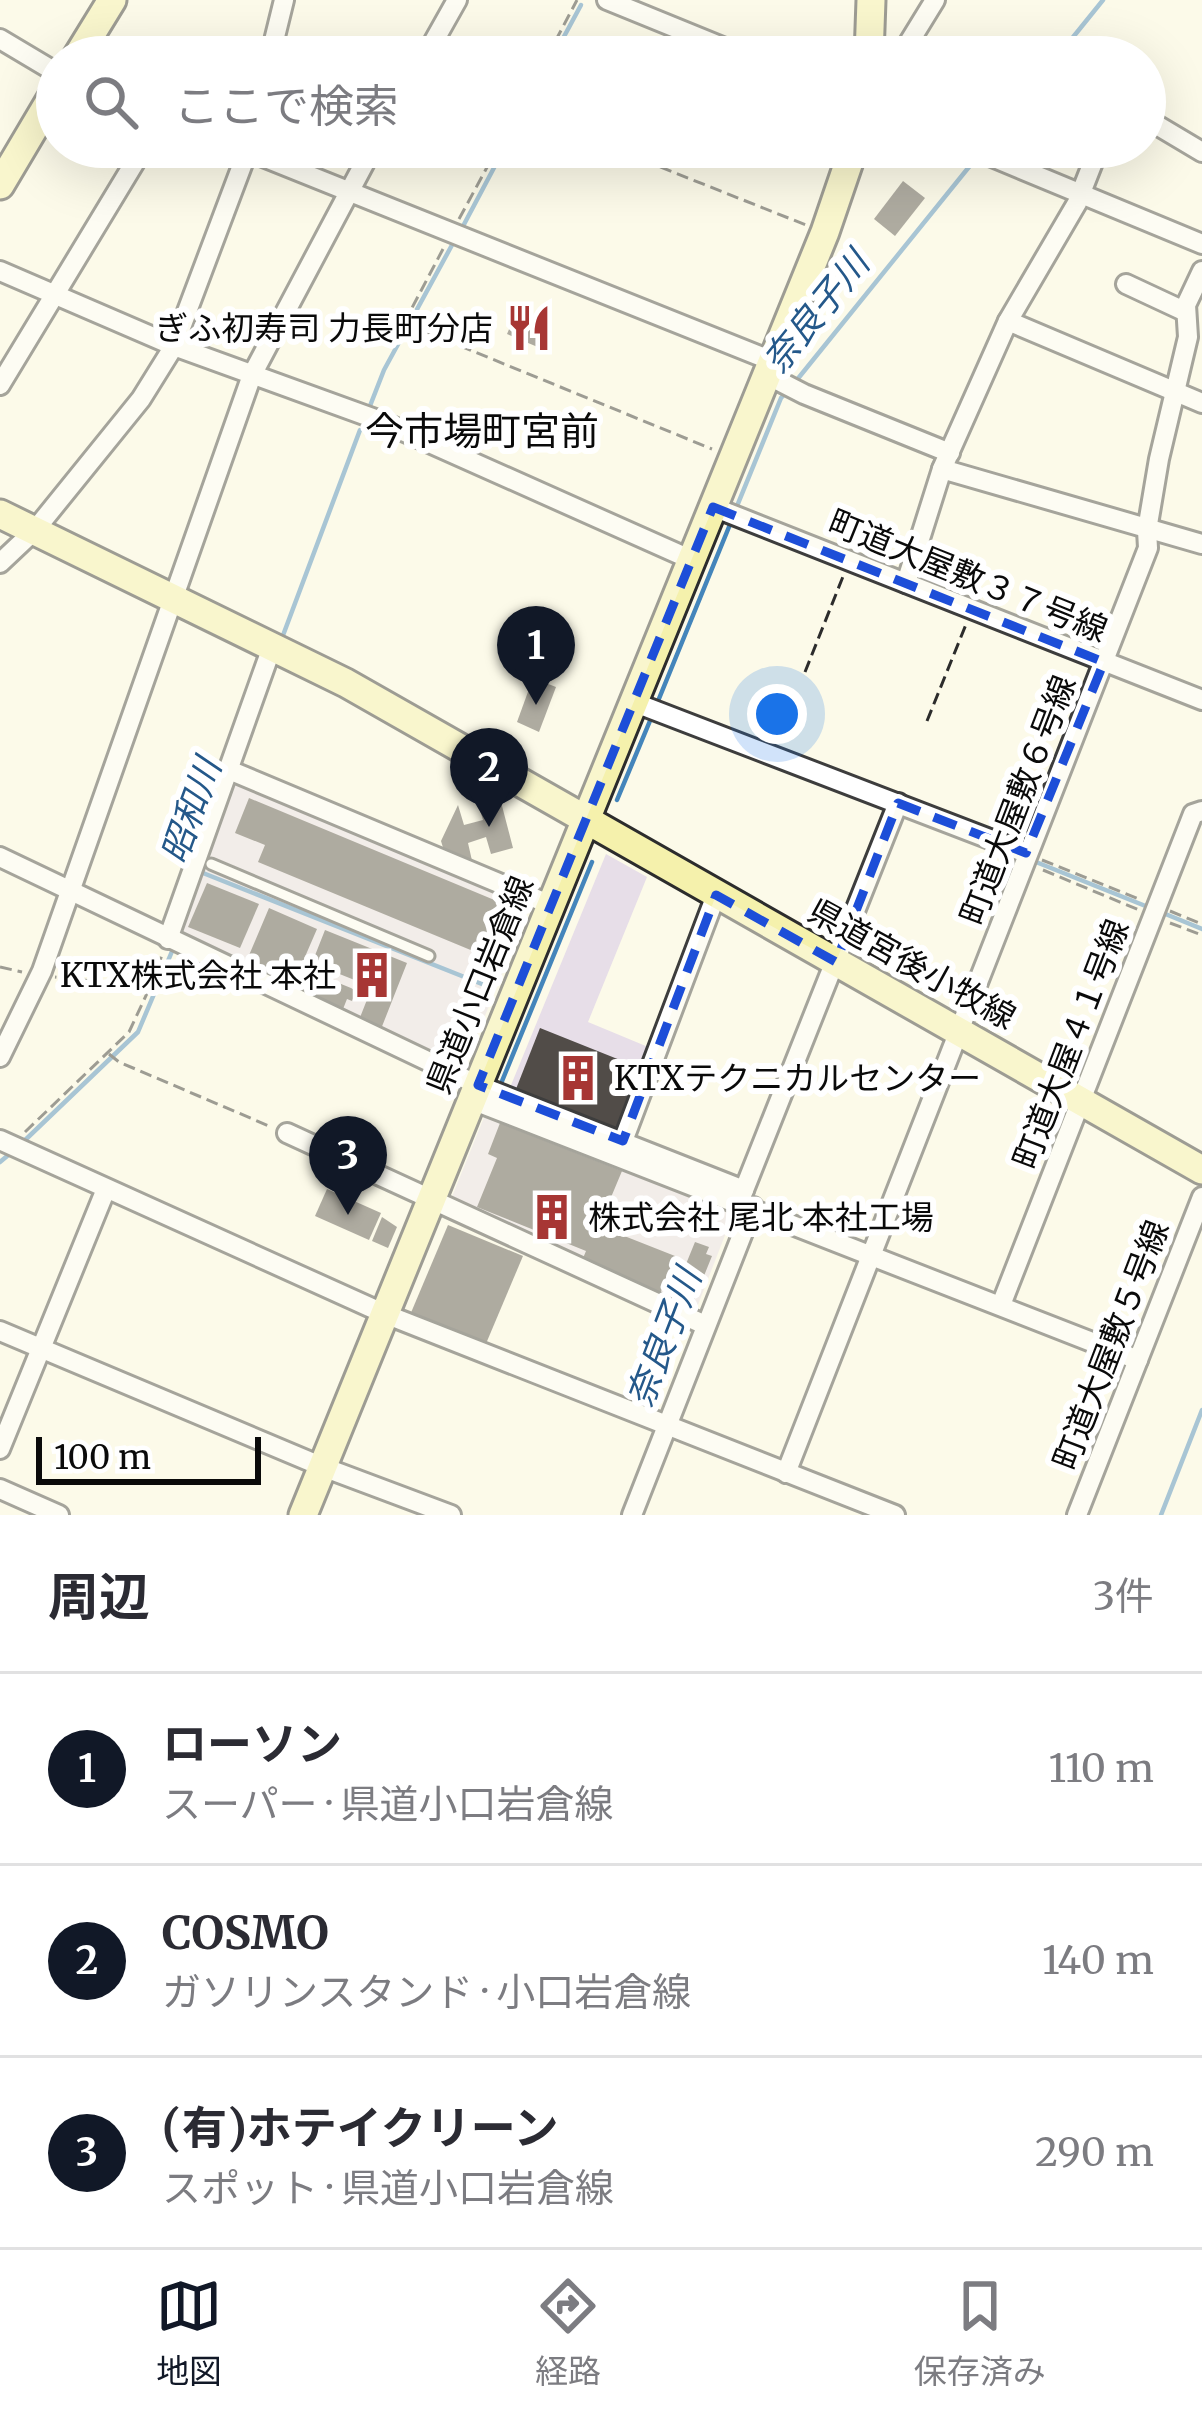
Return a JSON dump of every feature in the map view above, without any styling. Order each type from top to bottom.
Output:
[{"type":"main road","points":[[89,36],[112,0]]},
{"type":"main road","points":[[870,36],[872,0]]},
{"type":"main road","points":[[4,168],[36,120]]},
{"type":"main road","name":"県道小口岩倉線","points":[[303,1515],[551,905],[577,816],[633,702],[847,168]]},
{"type":"main road","name":"県道宮後小牧線","points":[[0,514],[346,683],[1202,1170]]},
{"type":"street","points":[[275,36],[284,0]]},
{"type":"street","points":[[436,36],[457,0]]},
{"type":"street","points":[[607,0],[639,6],[703,36]]},
{"type":"street","points":[[912,36],[935,0]]},
{"type":"street","points":[[0,39],[36,60]]},
{"type":"street","points":[[1166,131],[1202,152]]},
{"type":"street","points":[[0,386],[131,168]]},
{"type":"street","points":[[0,563],[34,530],[141,399],[175,346],[238,168]]},
{"type":"street","points":[[290,168],[770,368],[804,394],[946,461],[1147,530],[1202,544]]},
{"type":"street","points":[[0,1057],[40,976],[72,891],[252,375],[362,168]]},
{"type":"street","points":[[1020,168],[1202,244]]},
{"type":"street","points":[[906,583],[946,461],[1008,321],[1091,168]]},
{"type":"street","points":[[0,271],[175,346],[378,420],[692,560]]},
{"type":"street","name":"町道大屋敷６号線","points":[[787,1473],[1148,548],[1159,459],[1189,337],[1186,312],[1202,271]]},
{"type":"street","points":[[1126,284],[1186,312]]},
{"type":"street","points":[[1008,321],[1202,403]]},
{"type":"street","name":"町道大屋敷３７号線","points":[[713,507],[1202,700]]},
{"type":"street","points":[[174,942],[278,650]]},
{"type":"street","points":[[633,702],[1026,854]]},
{"type":"street","points":[[234,772],[551,905]]},
{"type":"street","points":[[632,1515],[662,1423],[705,1325],[745,1200],[898,803]]},
{"type":"street","name":"町道大屋４１号線","points":[[1000,1305],[1193,814],[1202,811]]},
{"type":"street","points":[[0,857],[475,1093],[1138,1360]]},
{"type":"street","points":[[620,1149],[716,895]]},
{"type":"street","points":[[287,1133],[705,1325]]},
{"type":"street","points":[[12,1146],[385,1314],[787,1473],[851,1507],[895,1515]]},
{"type":"street","points":[[0,1449],[106,1190]]},
{"type":"street","name":"町道大屋敷５号線","points":[[1077,1515],[1202,1197]]},
{"type":"street","points":[[0,1331],[323,1467],[451,1515]]},
{"type":"street","points":[[0,1490],[58,1515]]},
{"type":"lane","points":[[211,864],[429,956]]},
{"type":"path","points":[[558,36],[577,0]]},
{"type":"path","points":[[487,168],[404,323],[733,458]]},
{"type":"path","points":[[663,168],[825,232]]},
{"type":"path","points":[[805,672],[849,561]]},
{"type":"path","points":[[927,721],[973,610]]},
{"type":"path","points":[[1026,854],[1202,924]]},
{"type":"path","points":[[12,1146],[138,1020],[174,942]]},
{"type":"path","points":[[0,967],[40,976],[150,987]]},
{"type":"path","points":[[108,1053],[119,1062],[287,1133]]},
{"type":"highlighted area","points":[[713,507],[1104,662],[1026,853],[898,803],[836,962],[716,895],[623,1141],[478,1085]]},
{"type":"shaded area","points":[[235,779],[532,901],[462,1072],[179,937]]},
{"type":"shaded area","points":[[606,854],[647,877],[588,1022],[653,1049],[622,1134],[509,1090]]},
{"type":"shaded area","points":[[487,1110],[736,1207],[694,1315],[449,1204]]},
{"type":"building","points":[[903,181],[925,198],[895,236],[874,219]]},
{"type":"building","name":"ぎふ初寿司 力長町分店","points":[[518,308],[551,322],[540,348],[507,334]]},
{"type":"building","points":[[533,678],[556,687],[539,732],[517,722]]},
{"type":"building","points":[[249,798],[523,912],[502,963],[258,862],[265,845],[235,833]]},
{"type":"building","points":[[501,802],[513,848],[491,854],[486,837],[468,843],[473,865],[445,854],[441,841],[458,805],[464,825],[483,820],[479,807]]},
{"type":"building","points":[[207,883],[259,904],[240,948],[188,927]]},
{"type":"building","points":[[269,908],[317,929],[287,985],[244,967]]},
{"type":"building","name":"KTX株式会社 本社","points":[[325,930],[407,963],[381,1029],[359,1020],[372,987],[312,963]]},
{"type":"building","points":[[309,971],[356,991],[352,1001],[347,999],[343,1009],[300,992]]},
{"type":"building","name":"KTXテクニカルセンター","points":[[540,1028],[640,1068],[616,1129],[516,1089]]},
{"type":"building","name":"株式会社 尾北 本社工場","points":[[500,1123],[622,1171],[599,1226],[675,1256],[660,1294],[581,1263],[586,1251],[477,1207],[497,1158],[488,1154]]},
{"type":"building","points":[[327,1189],[381,1213],[369,1240],[315,1216]]},
{"type":"building","points":[[382,1217],[397,1227],[388,1248],[372,1241]]},
{"type":"building","points":[[448,1225],[523,1256],[485,1346],[410,1315]]},
{"type":"building","points":[[695,1242],[709,1247],[706,1254],[712,1256],[693,1303],[684,1300],[688,1291],[677,1286]]},
{"type":"waterway","name":"奈良子川","points":[[1074,36],[1103,0]]},
{"type":"waterway","name":"昭和川","points":[[564,36],[581,5]]},
{"type":"waterway","name":"昭和川","points":[[461,230],[494,168]]},
{"type":"waterway","name":"奈良子川","points":[[796,381],[968,168]]},
{"type":"waterway","name":"昭和川","points":[[368,411],[384,370],[452,245]]},
{"type":"waterway","name":"奈良子川","points":[[735,511],[788,390]]},
{"type":"waterway","name":"昭和川","points":[[282,638],[360,430]]},
{"type":"waterway","name":"奈良子川","points":[[656,706],[731,522]]},
{"type":"waterway","name":"奈良子川","points":[[617,800],[652,716]]},
{"type":"waterway","points":[[1031,860],[1148,907]]},
{"type":"waterway","name":"奈良子川","points":[[500,1086],[592,862]]},
{"type":"waterway","points":[[198,871],[492,988]]},
{"type":"waterway","points":[[1163,913],[1202,929]]},
{"type":"waterway","name":"昭和川","points":[[21,1144],[138,1032],[173,949]]},
{"type":"waterway","name":"昭和川","points":[[0,1162],[12,1152]]},
{"type":"waterway","points":[[1161,1515],[1202,1410]]},
{"type":"place","name":"ぎふ初寿司 力長町分店","points":[[529,328]]},
{"type":"place","name":"ローソン","points":[[536,705]]},
{"type":"place","name":"COSMO","points":[[489,827]]},
{"type":"place","name":"KTX株式会社 本社","points":[[372,975]]},
{"type":"place","name":"KTXテクニカルセンター","points":[[578,1078]]},
{"type":"place","name":"(有)ホテイクリーン","points":[[348,1215]]},
{"type":"place","name":"株式会社 尾北 本社工場","points":[[552,1217]]},
{"type":"district","name":"今市場町宮前","points":[[482,431]]}]
